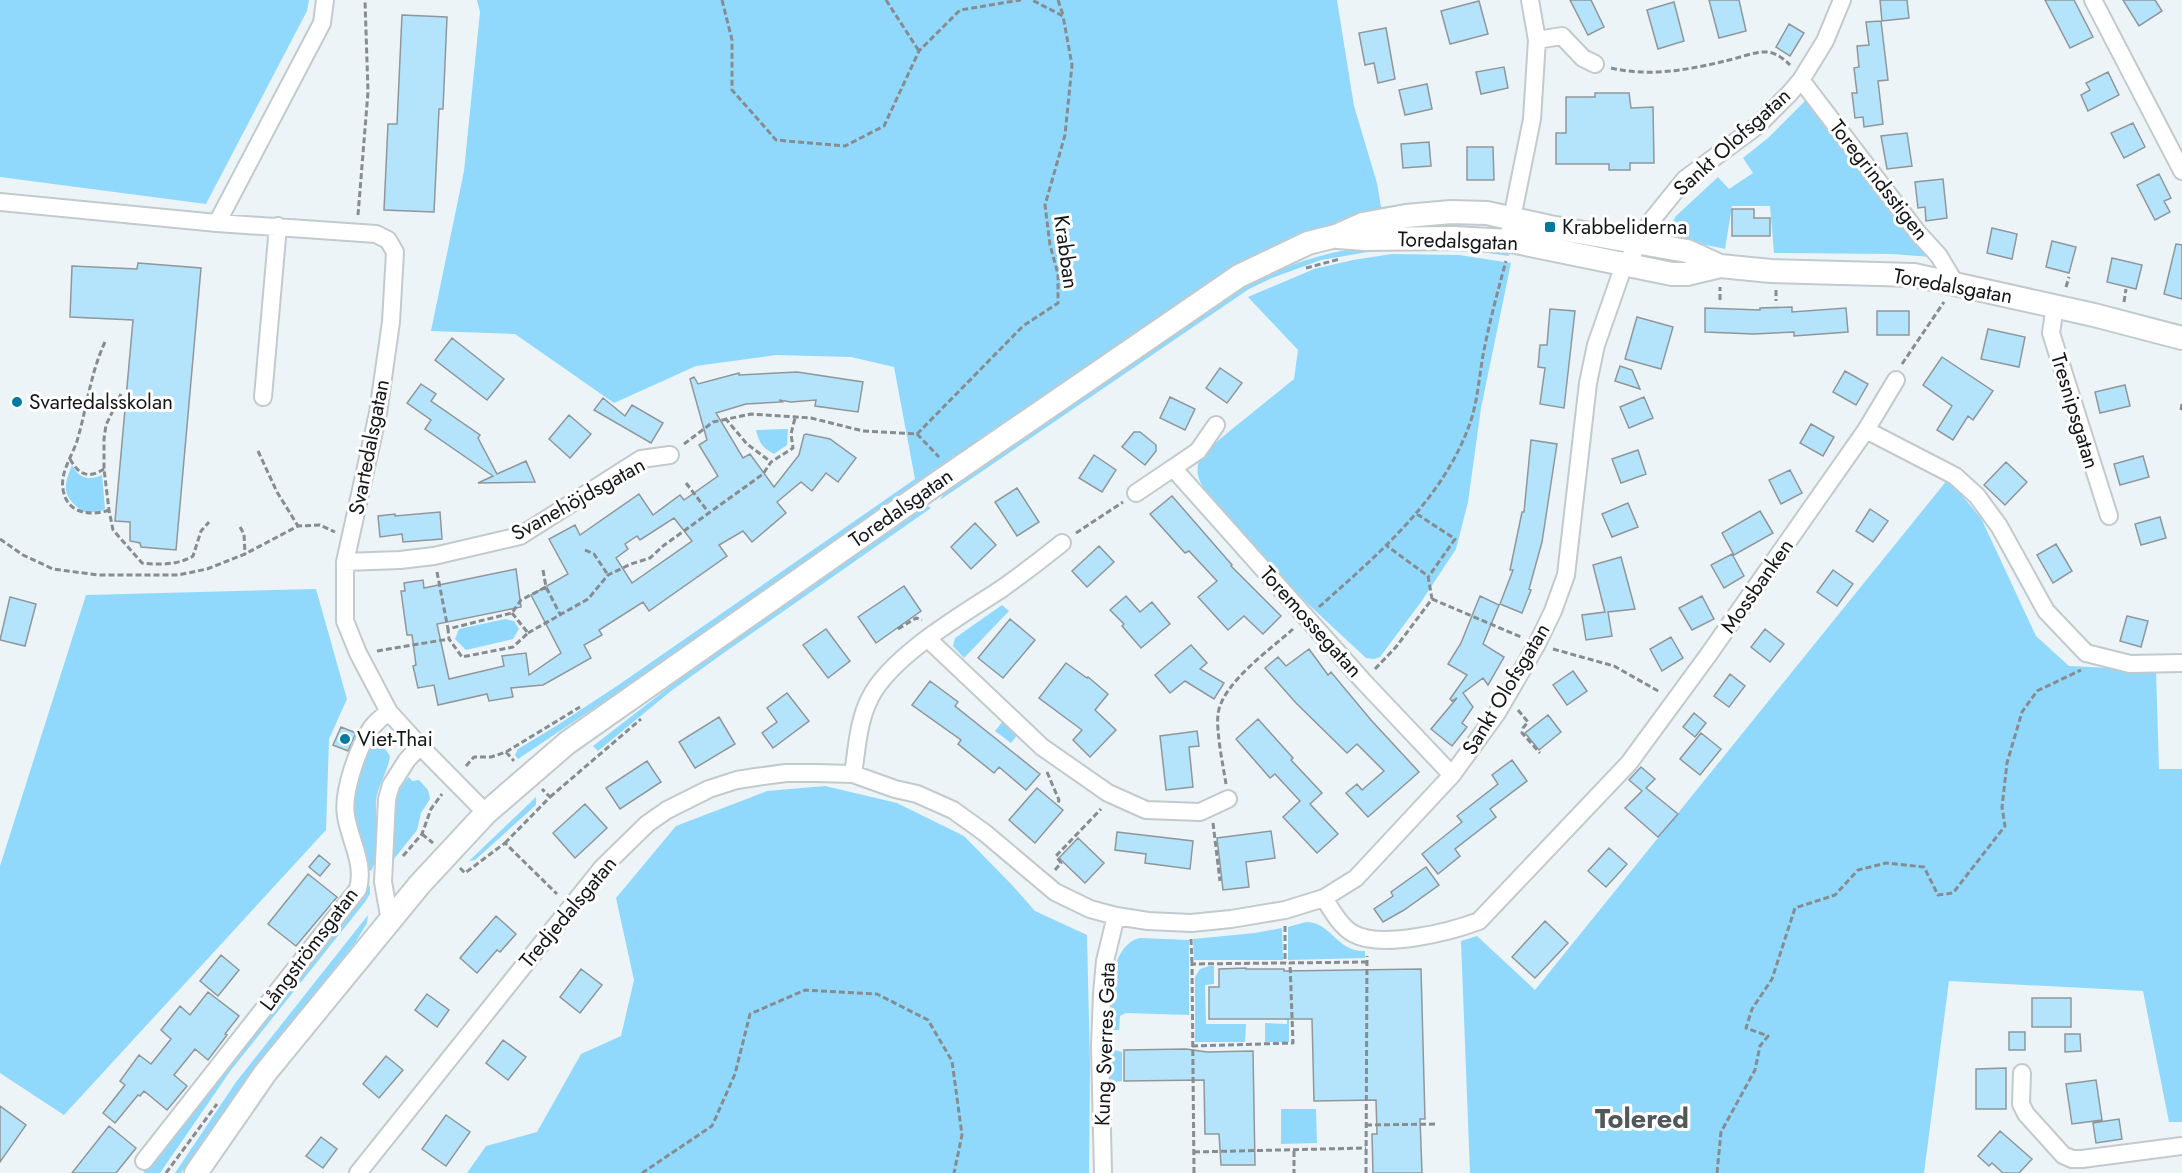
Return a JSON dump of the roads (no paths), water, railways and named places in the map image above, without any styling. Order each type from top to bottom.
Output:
[{"type":"street","points":[[217,223],[322,23],[325,0]]},
{"type":"street","points":[[1511,241],[1512,218],[1532,118],[1537,40],[1530,0]]},
{"type":"street","name":"Sankt Olofsgatan","points":[[853,774],[917,794],[953,810],[985,833],[1055,892],[1090,909],[1116,916],[1148,921],[1191,923],[1231,919],[1285,910],[1324,898],[1356,878],[1452,775],[1505,699],[1553,611],[1566,575],[1588,383],[1596,345],[1624,265],[1640,243],[1651,221],[1685,179],[1757,126],[1801,80],[1825,41],[1842,0]]},
{"type":"street","points":[[2093,0],[2181,165]]},
{"type":"street","points":[[1537,40],[1562,36],[1583,58],[1595,64]]},
{"type":"street","name":"Toregrindsstigen","points":[[1801,80],[1918,233],[1939,256],[1950,292]]},
{"type":"street","name":"Svartedalsgatan","points":[[0,202],[217,223],[357,232],[376,234],[388,240],[395,252],[391,322],[378,413],[345,562],[345,621],[358,654],[389,712],[486,813]]},
{"type":"street","name":"Toredalsgatan","points":[[486,813],[577,736],[1196,304],[1269,260],[1308,243],[1336,236],[1363,224],[1406,216],[1451,212],[1487,213],[1687,251],[1720,266],[1771,271],[1914,275],[1950,292],[2055,306],[2182,338]]},
{"type":"street","points":[[263,397],[278,226]]},
{"type":"street","name":"Toredalsgatan","points":[[1336,236],[1365,239],[1452,238],[1511,241],[1672,274],[1687,274],[1720,266]]},
{"type":"street","name":"Tresnipsgatan","points":[[2055,306],[2050,333],[2109,516]]},
{"type":"street","name":"Mossbanken","points":[[1324,898],[1339,921],[1352,933],[1370,940],[1449,932],[1479,921],[1629,763],[1676,701],[1866,430],[1896,380]]},
{"type":"street","points":[[1136,493],[1197,451],[1216,425]]},
{"type":"street","points":[[1866,430],[1955,476],[1977,496],[2000,526],[2046,611],[2086,654],[2130,664],[2182,663]]},
{"type":"street","name":"Svanehöjdsgatan","points":[[345,562],[434,556],[520,536],[640,459],[670,455]]},
{"type":"street","name":"Toremossegatan","points":[[1173,468],[1364,682],[1452,775]]},
{"type":"street","points":[[853,774],[860,726],[870,697],[890,671],[928,639],[1022,575],[1062,543]]},
{"type":"street","points":[[928,639],[1042,747],[1113,796],[1146,810],[1200,812],[1228,799]]},
{"type":"street","name":"Långströmsgatan","points":[[144,1161],[358,889],[360,865],[345,814],[348,788],[354,765],[371,728],[389,712]]},
{"type":"street","points":[[390,921],[383,882],[387,800],[391,785],[407,760],[420,746]]},
{"type":"street","name":"Tredjedalsgatan","points":[[358,1173],[602,868],[647,824],[667,810],[709,789],[737,780],[786,773],[853,774]]},
{"type":"street","name":"Långströmsgatan","points":[[196,1173],[266,1072],[420,884],[486,813]]},
{"type":"street","name":"Kung Sverres Gata","points":[[1103,1173],[1100,1046],[1102,993],[1105,961],[1116,916]]},
{"type":"street","points":[[2022,1073],[2021,1104],[2026,1114],[2063,1155],[2082,1159],[2182,1146]]},
{"type":"place","name":"Krabbeliderna","points":[[1550,227]]},
{"type":"place","name":"Svartedalsskolan","points":[[17,402]]},
{"type":"place","name":"Viet-Thai","points":[[345,739]]},
{"type":"district","name":"Tolered","points":[[1642,1119]]}]
